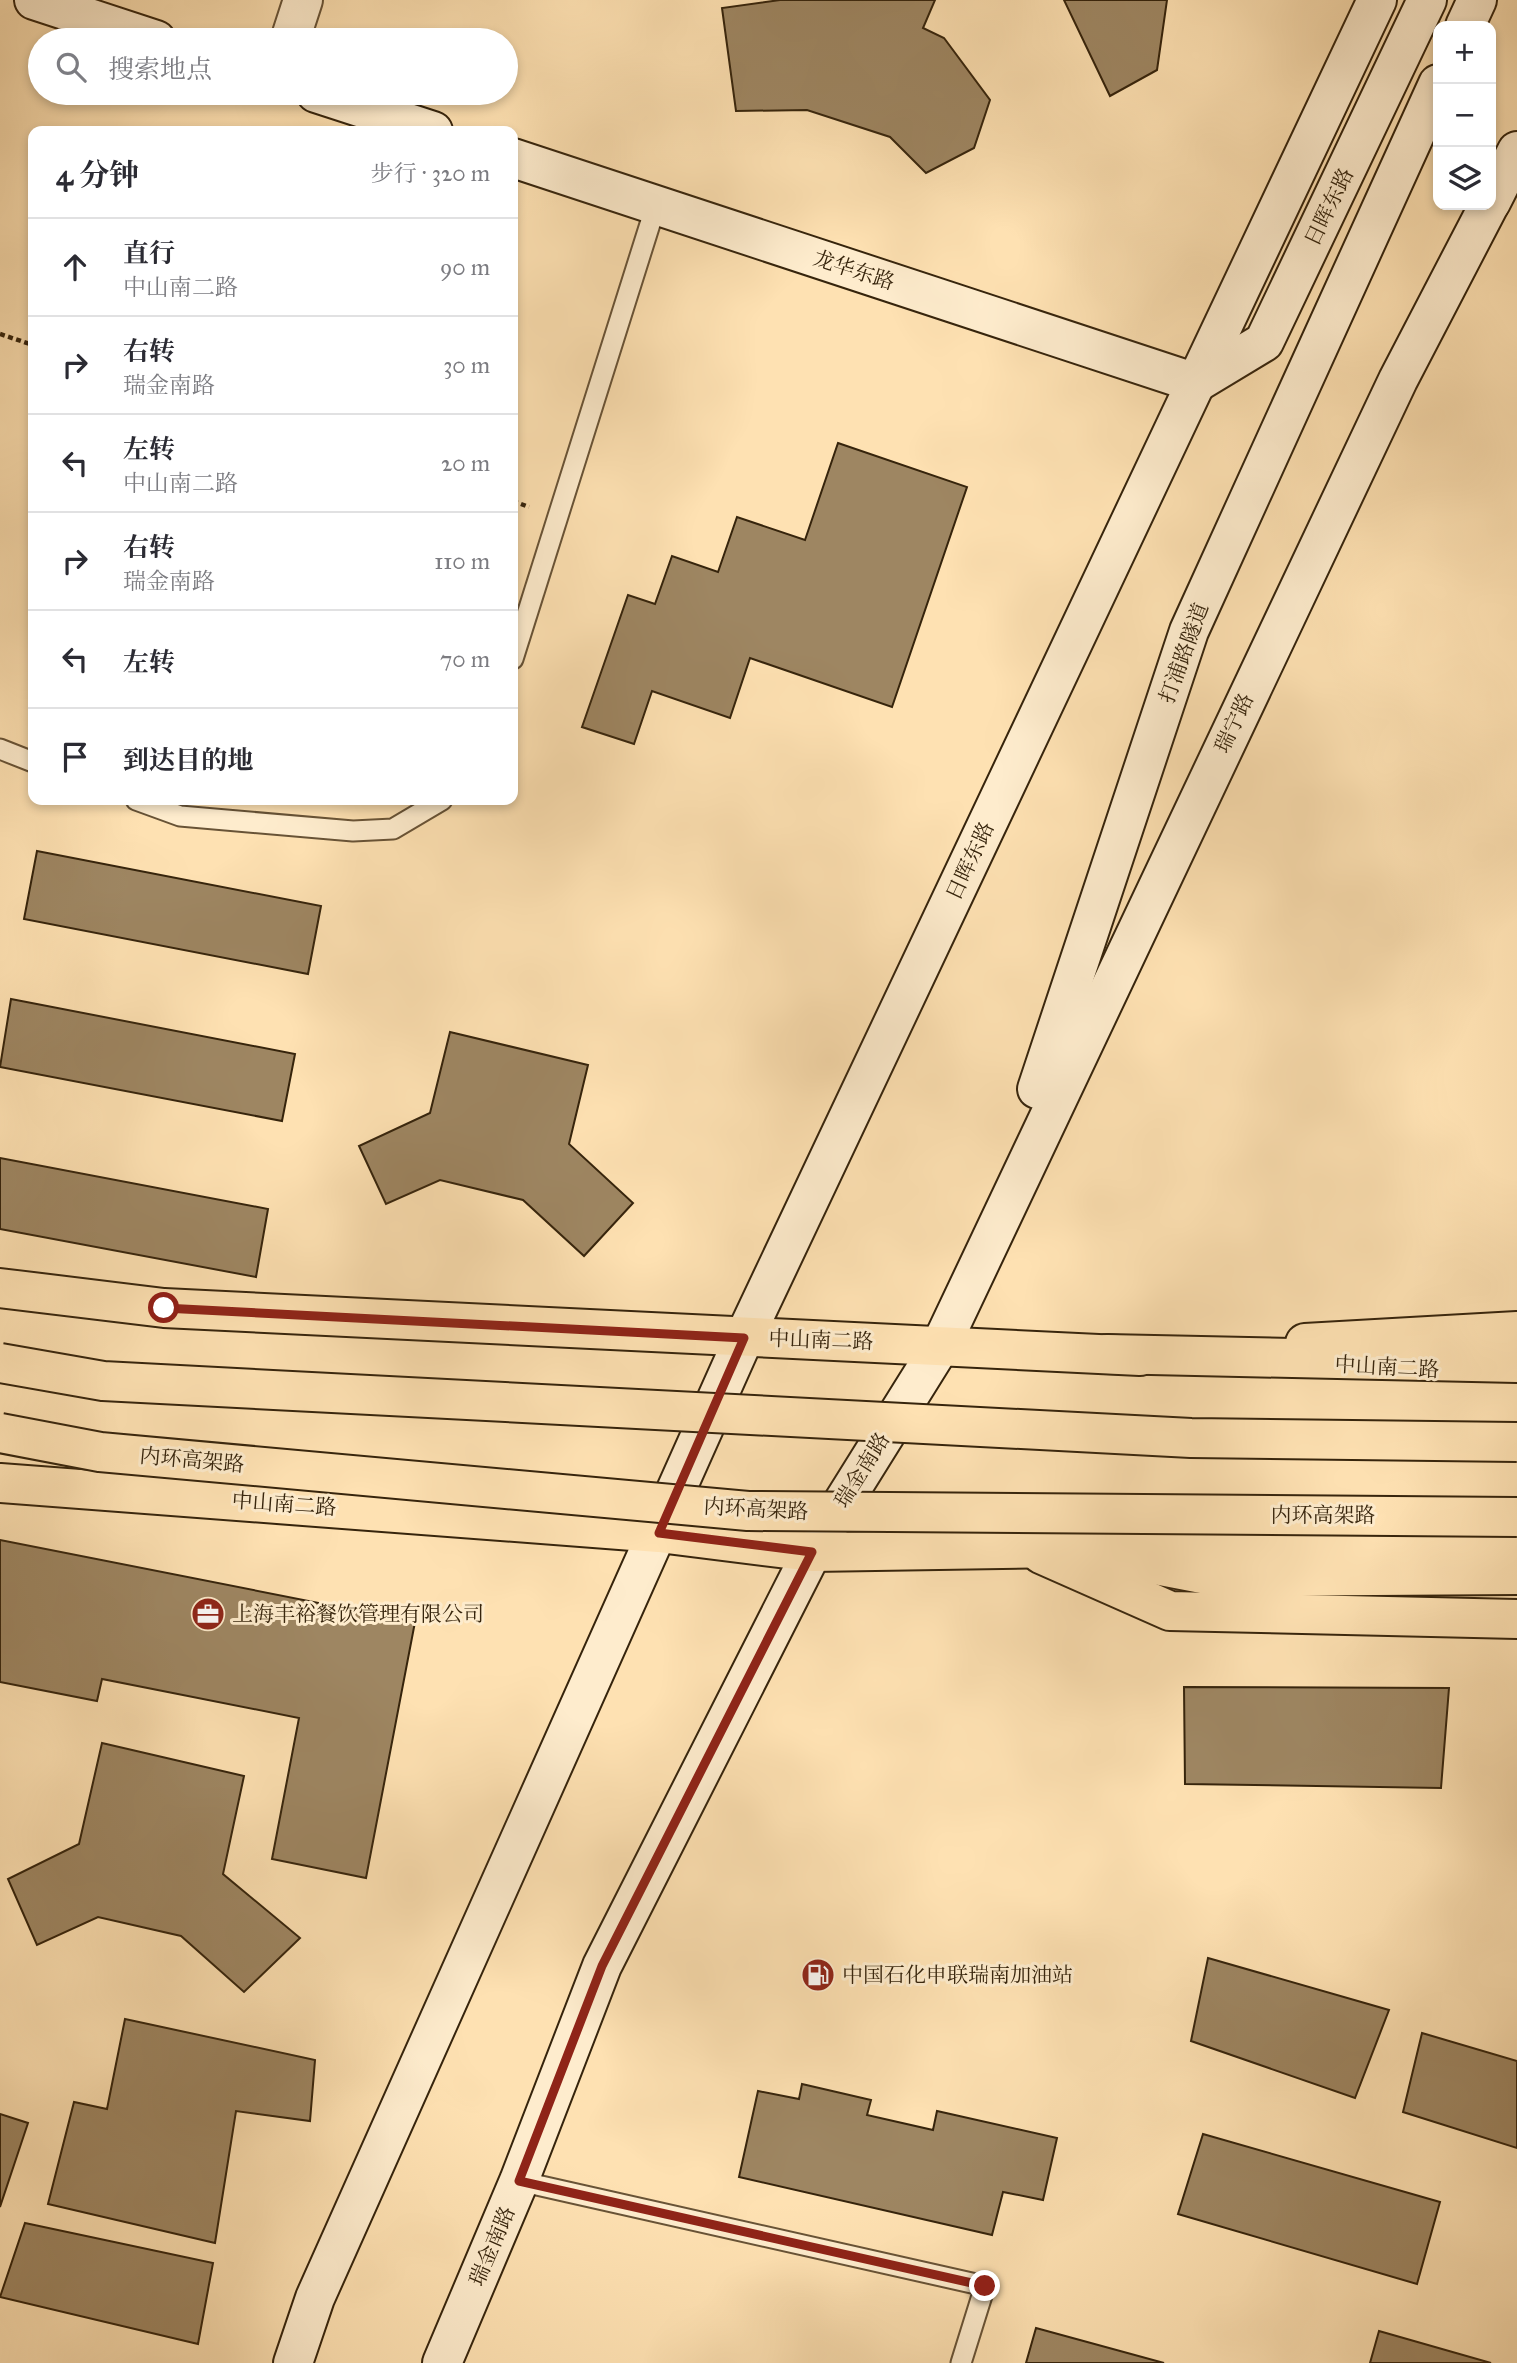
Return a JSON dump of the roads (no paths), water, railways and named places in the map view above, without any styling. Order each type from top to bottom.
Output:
[{"type":"main road","points":[[34,0],[119,28]]},
{"type":"main road","points":[[294,28],[303,0]]},
{"type":"main road","name":"日晖东路","points":[[744,1338],[1377,0]]},
{"type":"main road","name":"日晖东路","points":[[1196,383],[1264,342],[1427,0]]},
{"type":"main road","points":[[1467,21],[1477,0]]},
{"type":"main road","name":"打浦路隧道","points":[[986,1244],[1189,631],[1433,95]]},
{"type":"main road","points":[[353,105],[418,126]]},
{"type":"main road","name":"瑞宁路","points":[[1496,191],[1517,151]]},
{"type":"main road","name":"龙华东路","points":[[518,160],[1196,383]]},
{"type":"main road","name":"瑞宁路","points":[[986,1244],[1398,380],[1486,210]]},
{"type":"main road","points":[[941,1345],[986,1244]]},
{"type":"main road","name":"中山南二路","points":[[0,1287],[164,1308],[744,1338],[1517,1373]]},
{"type":"main road","points":[[1107,1354],[1517,1331]]},
{"type":"main road","points":[[293,2363],[314,2298],[659,1533],[744,1338]]},
{"type":"main road","name":"瑞金南路","points":[[442,2363],[519,2181],[602,1966],[812,1552],[941,1345]]},
{"type":"main road","points":[[1107,1354],[1517,1363]]},
{"type":"main road","points":[[0,1363],[103,1381],[1149,1436],[1517,1441]]},
{"type":"main road","name":"内环高架路","points":[[0,1433],[100,1452],[748,1511],[1517,1517]]},
{"type":"main road","name":"中山南二路","points":[[0,1483],[659,1533],[812,1552],[1517,1541]]},
{"type":"main road","name":"中山南二路","points":[[1030,1549],[1170,1611],[1517,1619]]},
{"type":"main road","points":[[1073,1549],[1218,1577],[1300,1579],[1517,1575]]},
{"type":"lane","points":[[518,643],[656,205]]},
{"type":"lane","points":[[0,749],[28,760]]},
{"type":"lane","points":[[150,805],[180,816],[352,831],[393,828],[433,805]]},
{"type":"lane","points":[[519,2181],[985,2286],[961,2363]]},
{"type":"place","name":"上海丰裕餐饮管理有限公司","points":[[208,1614]]},
{"type":"place","name":"中国石化申联瑞南加油站","points":[[818,1975]]}]
